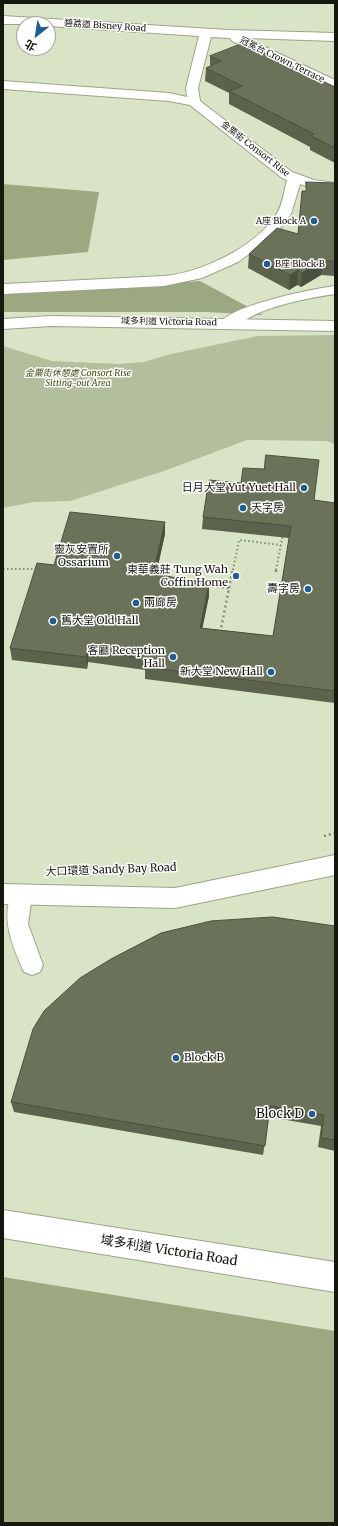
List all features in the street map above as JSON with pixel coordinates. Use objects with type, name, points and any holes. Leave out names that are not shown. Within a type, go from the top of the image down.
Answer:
[{"type":"street","name":"碧荔道 Bisney Road","points":[[3,20],[206,33],[335,37]]},
{"type":"street","points":[[194,102],[192,88],[206,33]]},
{"type":"street","name":"冠冕台 Crown Terrace","points":[[228,34],[335,85]]},
{"type":"street","name":"金粟街 Consort Rise","points":[[3,85],[169,97],[194,102],[280,170],[294,179],[286,209],[273,228],[228,260],[200,274],[164,281],[3,289]]},
{"type":"street","points":[[294,179],[312,184],[335,187]]},
{"type":"street","name":"域多利道 Victoria Road","points":[[3,324],[51,321],[335,326]]},
{"type":"street","points":[[12,895],[175,898],[335,865]]},
{"type":"street","name":"域多利道 Victoria Road","points":[[3,1224],[335,1277]]},
{"type":"lane","points":[[232,323],[246,312],[285,300],[335,290]]},
{"type":"lane","points":[[12,895],[17,924],[32,965]]},
{"type":"path","points":[[276,572],[283,534],[290,535]]},
{"type":"path","points":[[220,638],[239,540],[281,544]]},
{"type":"path","points":[[3,569],[41,569]]},
{"type":"path","points":[[206,586],[229,588]]},
{"type":"path","points":[[320,837],[335,833]]},
{"type":"green space","points":[[3,184],[99,192],[88,252],[3,260]]},
{"type":"green space","points":[[200,281],[263,315],[206,312],[3,312],[3,294]]},
{"type":"green space","name":"金粟街休憩處 Consort Rise Sitting-out Area","points":[[335,335],[335,444],[327,441],[247,440],[164,471],[70,501],[34,502],[3,508],[3,346],[52,361],[118,364],[144,362],[171,354],[258,336]]},
{"type":"green space","points":[[3,1277],[335,1331],[335,1523],[3,1523]]},
{"type":"building","points":[[244,43],[335,87],[335,148],[311,136],[314,134],[229,91],[242,86],[206,68],[221,61],[210,56]]},
{"type":"building","points":[[306,182],[335,183],[335,261],[323,261],[302,273],[298,270],[290,275],[249,254],[277,228],[298,234],[302,191],[306,191]]},
{"type":"building","points":[[266,455],[319,460],[314,500],[335,503],[335,691],[145,667],[147,659],[88,650],[86,657],[10,648],[37,563],[54,565],[70,512],[165,522],[153,574],[209,583],[200,628],[273,636],[291,526],[203,517],[209,480],[241,483],[243,468],[264,469]]},
{"type":"building","name":"Block B","points":[[273,917],[335,926],[335,1140],[321,1138],[324,1115],[270,1106],[265,1146],[11,1102],[33,1029],[44,1011],[80,978],[111,959],[161,933],[211,921]]},
{"type":"place","name":"A座 Block A","points":[[314,221]]},
{"type":"place","name":"B座 Block B","points":[[267,264]]},
{"type":"place","name":"日月大堂 Yut Yuet Hall","points":[[304,488]]},
{"type":"place","name":"天字房","points":[[243,508]]},
{"type":"place","name":"靈灰安置所 Ossarium","points":[[117,556]]},
{"type":"place","name":"東華義莊 Tung Wah Coffin Home","points":[[236,576]]},
{"type":"place","name":"壽字房","points":[[308,589]]},
{"type":"place","name":"兩廊房","points":[[136,603]]},
{"type":"place","name":"舊大堂 Old Hall","points":[[53,621]]},
{"type":"place","name":"客廳 Reception Hall","points":[[173,657]]},
{"type":"place","name":"新大堂 New Hall","points":[[271,672]]},
{"type":"place","name":"Block B","points":[[176,1058]]},
{"type":"place","name":"Block D","points":[[312,1114]]}]
